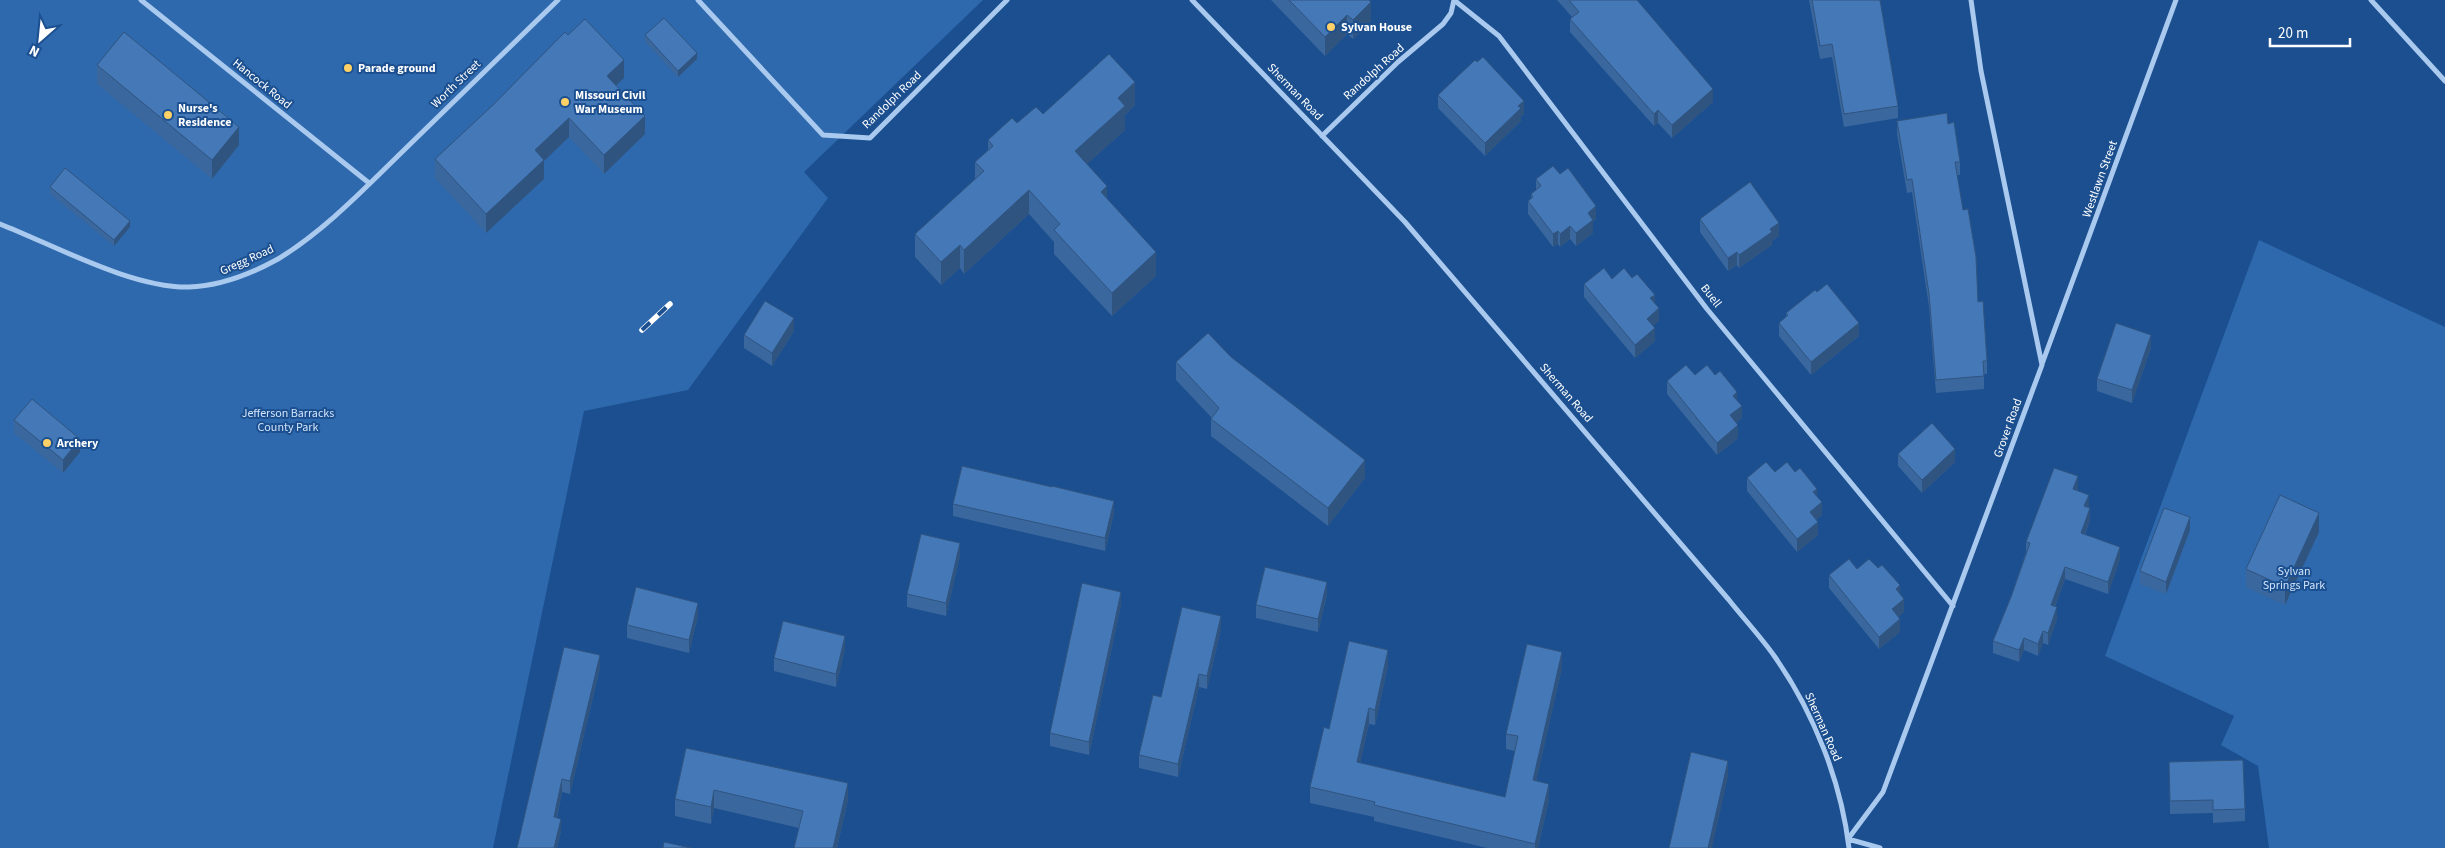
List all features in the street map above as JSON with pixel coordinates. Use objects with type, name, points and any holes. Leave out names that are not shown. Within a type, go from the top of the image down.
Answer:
[{"type":"street","name":"Hancock Road","points":[[141,0],[369,184]]},
{"type":"street","name":"Worth Street","points":[[369,184],[558,0]]},
{"type":"street","name":"Randolph Road","points":[[698,0],[823,135],[870,138],[1007,0]]},
{"type":"street","name":"Sherman Road","points":[[1192,0],[1417,236],[1730,600],[1775,657],[1803,702],[1818,735],[1843,810],[1849,848]]},
{"type":"street","name":"Randolph Road","points":[[1322,136],[1398,62],[1443,24],[1450,13],[1454,0]]},
{"type":"street","name":"Buell","points":[[1454,0],[1499,36],[1707,309],[1953,606]]},
{"type":"street","points":[[1971,0],[1982,71],[2042,364]]},
{"type":"street","name":"Westlawn Street","points":[[2042,364],[2176,0]]},
{"type":"street","points":[[2371,0],[2445,81]]},
{"type":"street","name":"Gregg Road","points":[[0,224],[118,274],[156,284],[188,287],[220,283],[244,275],[278,258],[332,218],[369,184]]},
{"type":"street","name":"Grover Road","points":[[1848,839],[1883,792],[2042,364]]},
{"type":"street","points":[[1848,839],[1880,848]]},
{"type":"green space","name":"Jefferson Barracks County Park","points":[[0,0],[983,0],[804,172],[828,198],[688,390],[584,411],[493,848],[0,848]]},
{"type":"green space","name":"Sylvan Springs Park","points":[[2259,240],[2445,327],[2445,848],[2269,848],[2258,766],[2221,745],[2234,716],[2105,656]]},
{"type":"building","points":[[1289,0],[1369,0],[1371,2],[1353,20],[1347,15],[1325,37]]},
{"type":"building","points":[[1569,0],[1637,0],[1713,89],[1672,125],[1658,110],[1654,114],[1570,19],[1579,12]]},
{"type":"building","points":[[1812,0],[1880,0],[1898,106],[1844,114],[1832,44],[1820,46]]},
{"type":"building","points":[[664,18],[697,53],[678,71],[645,35]]},
{"type":"building","points":[[585,19],[624,60],[607,76],[645,116],[604,155],[569,118],[535,150],[544,160],[486,214],[435,159],[493,105],[565,32],[568,35]]},
{"type":"building","name":"Nurse's Residence","points":[[124,32],[239,127],[212,160],[97,65]]},
{"type":"building","points":[[1109,54],[1135,82],[1118,98],[1125,106],[1075,151],[1107,186],[1101,192],[1156,252],[1112,293],[1054,230],[1060,224],[1029,190],[964,250],[960,245],[941,262],[915,234],[984,171],[975,162],[993,146],[988,140],[1012,118],[1017,123],[1036,107],[1043,114]]},
{"type":"building","points":[[1483,57],[1524,101],[1518,106],[1521,108],[1485,143],[1438,95],[1475,60],[1477,62]]},
{"type":"building","points":[[1947,113],[1948,124],[1954,122],[1960,162],[1955,162],[1963,210],[1968,209],[1976,257],[1978,302],[1983,301],[1987,361],[1983,361],[1984,376],[1936,380],[1929,294],[1912,179],[1907,180],[1897,121]]},
{"type":"building","points":[[1553,166],[1560,174],[1568,168],[1596,206],[1588,213],[1593,220],[1576,233],[1570,226],[1560,234],[1558,231],[1553,234],[1528,201],[1533,197],[1531,194],[1541,186],[1536,179]]},
{"type":"building","points":[[65,168],[130,221],[114,240],[50,187]]},
{"type":"building","points":[[1750,182],[1779,223],[1770,229],[1772,232],[1739,255],[1737,252],[1728,258],[1700,219]]},
{"type":"building","points":[[1604,268],[1612,279],[1624,268],[1632,278],[1637,274],[1655,295],[1650,298],[1659,308],[1647,319],[1655,328],[1635,345],[1584,284]]},
{"type":"building","points":[[1827,284],[1859,323],[1811,362],[1779,323],[1788,315],[1786,313],[1815,290],[1817,292]]},
{"type":"building","points":[[765,301],[794,318],[772,353],[744,335]]},
{"type":"building","points":[[2116,323],[2151,335],[2132,390],[2097,379]]},
{"type":"building","points":[[1208,333],[1231,357],[1365,460],[1328,508],[1211,419],[1219,408],[1176,362]]},
{"type":"building","points":[[1686,365],[1695,375],[1707,365],[1715,375],[1720,371],[1737,392],[1733,396],[1742,406],[1730,415],[1738,425],[1717,443],[1667,381]]},
{"type":"building","points":[[32,399],[80,439],[63,460],[14,420]]},
{"type":"building","points":[[1932,423],[1955,449],[1922,480],[1898,454]]},
{"type":"building","points":[[1766,462],[1775,472],[1787,462],[1795,472],[1800,468],[1817,489],[1813,492],[1822,502],[1810,512],[1818,522],[1797,539],[1747,478]]},
{"type":"building","points":[[962,466],[1114,501],[1105,538],[953,504]]},
{"type":"building","points":[[2054,468],[2078,476],[2073,489],[2089,495],[2084,506],[2090,508],[2081,533],[2120,547],[2108,582],[2065,567],[2051,605],[2057,607],[2048,633],[2043,631],[2038,644],[2024,638],[2019,650],[1993,641],[2011,597],[2030,543],[2026,542]]},
{"type":"building","points":[[2280,495],[2319,513],[2285,587],[2246,569]]},
{"type":"building","points":[[2164,508],[2190,517],[2166,582],[2140,571]]},
{"type":"building","points":[[921,534],[960,543],[946,603],[907,594]]},
{"type":"building","points":[[1849,559],[1857,569],[1869,559],[1878,568],[1882,565],[1900,585],[1896,589],[1904,599],[1892,609],[1900,619],[1879,637],[1829,575]]},
{"type":"building","points":[[1265,567],[1327,582],[1318,619],[1256,605]]},
{"type":"building","points":[[1082,583],[1121,592],[1089,742],[1050,733]]},
{"type":"building","points":[[636,587],[698,603],[689,640],[627,625]]},
{"type":"building","points":[[1182,607],[1221,616],[1207,676],[1199,674],[1178,764],[1139,755],[1153,695],[1161,697]]},
{"type":"building","points":[[783,621],[845,636],[836,674],[774,658]]},
{"type":"building","points":[[1349,641],[1388,650],[1375,710],[1369,708],[1357,762],[1505,797],[1518,736],[1506,734],[1527,644],[1562,652],[1533,780],[1549,784],[1535,844],[1374,805],[1375,802],[1310,787],[1324,727],[1329,729]]},
{"type":"building","points":[[564,647],[600,655],[570,781],[562,779],[554,817],[561,819],[554,848],[517,848]]},
{"type":"building","points":[[686,748],[848,783],[833,848],[794,848],[803,811],[714,790],[711,807],[675,799]]},
{"type":"building","points":[[1691,752],[1728,761],[1708,848],[1669,848]]},
{"type":"building","points":[[2243,760],[2245,809],[2213,810],[2213,800],[2170,801],[2169,762]]},
{"type":"building","points":[[664,842],[691,848],[663,848]]},
{"type":"railway","points":[[642,330],[670,304]]},
{"type":"place","name":"Sylvan House","points":[[1331,27]]},
{"type":"place","name":"Parade ground","points":[[348,68]]},
{"type":"place","name":"Missouri Civil War Museum","points":[[565,102]]},
{"type":"place","name":"Nurse's Residence","points":[[168,115]]},
{"type":"place","name":"Archery","points":[[47,443]]}]
